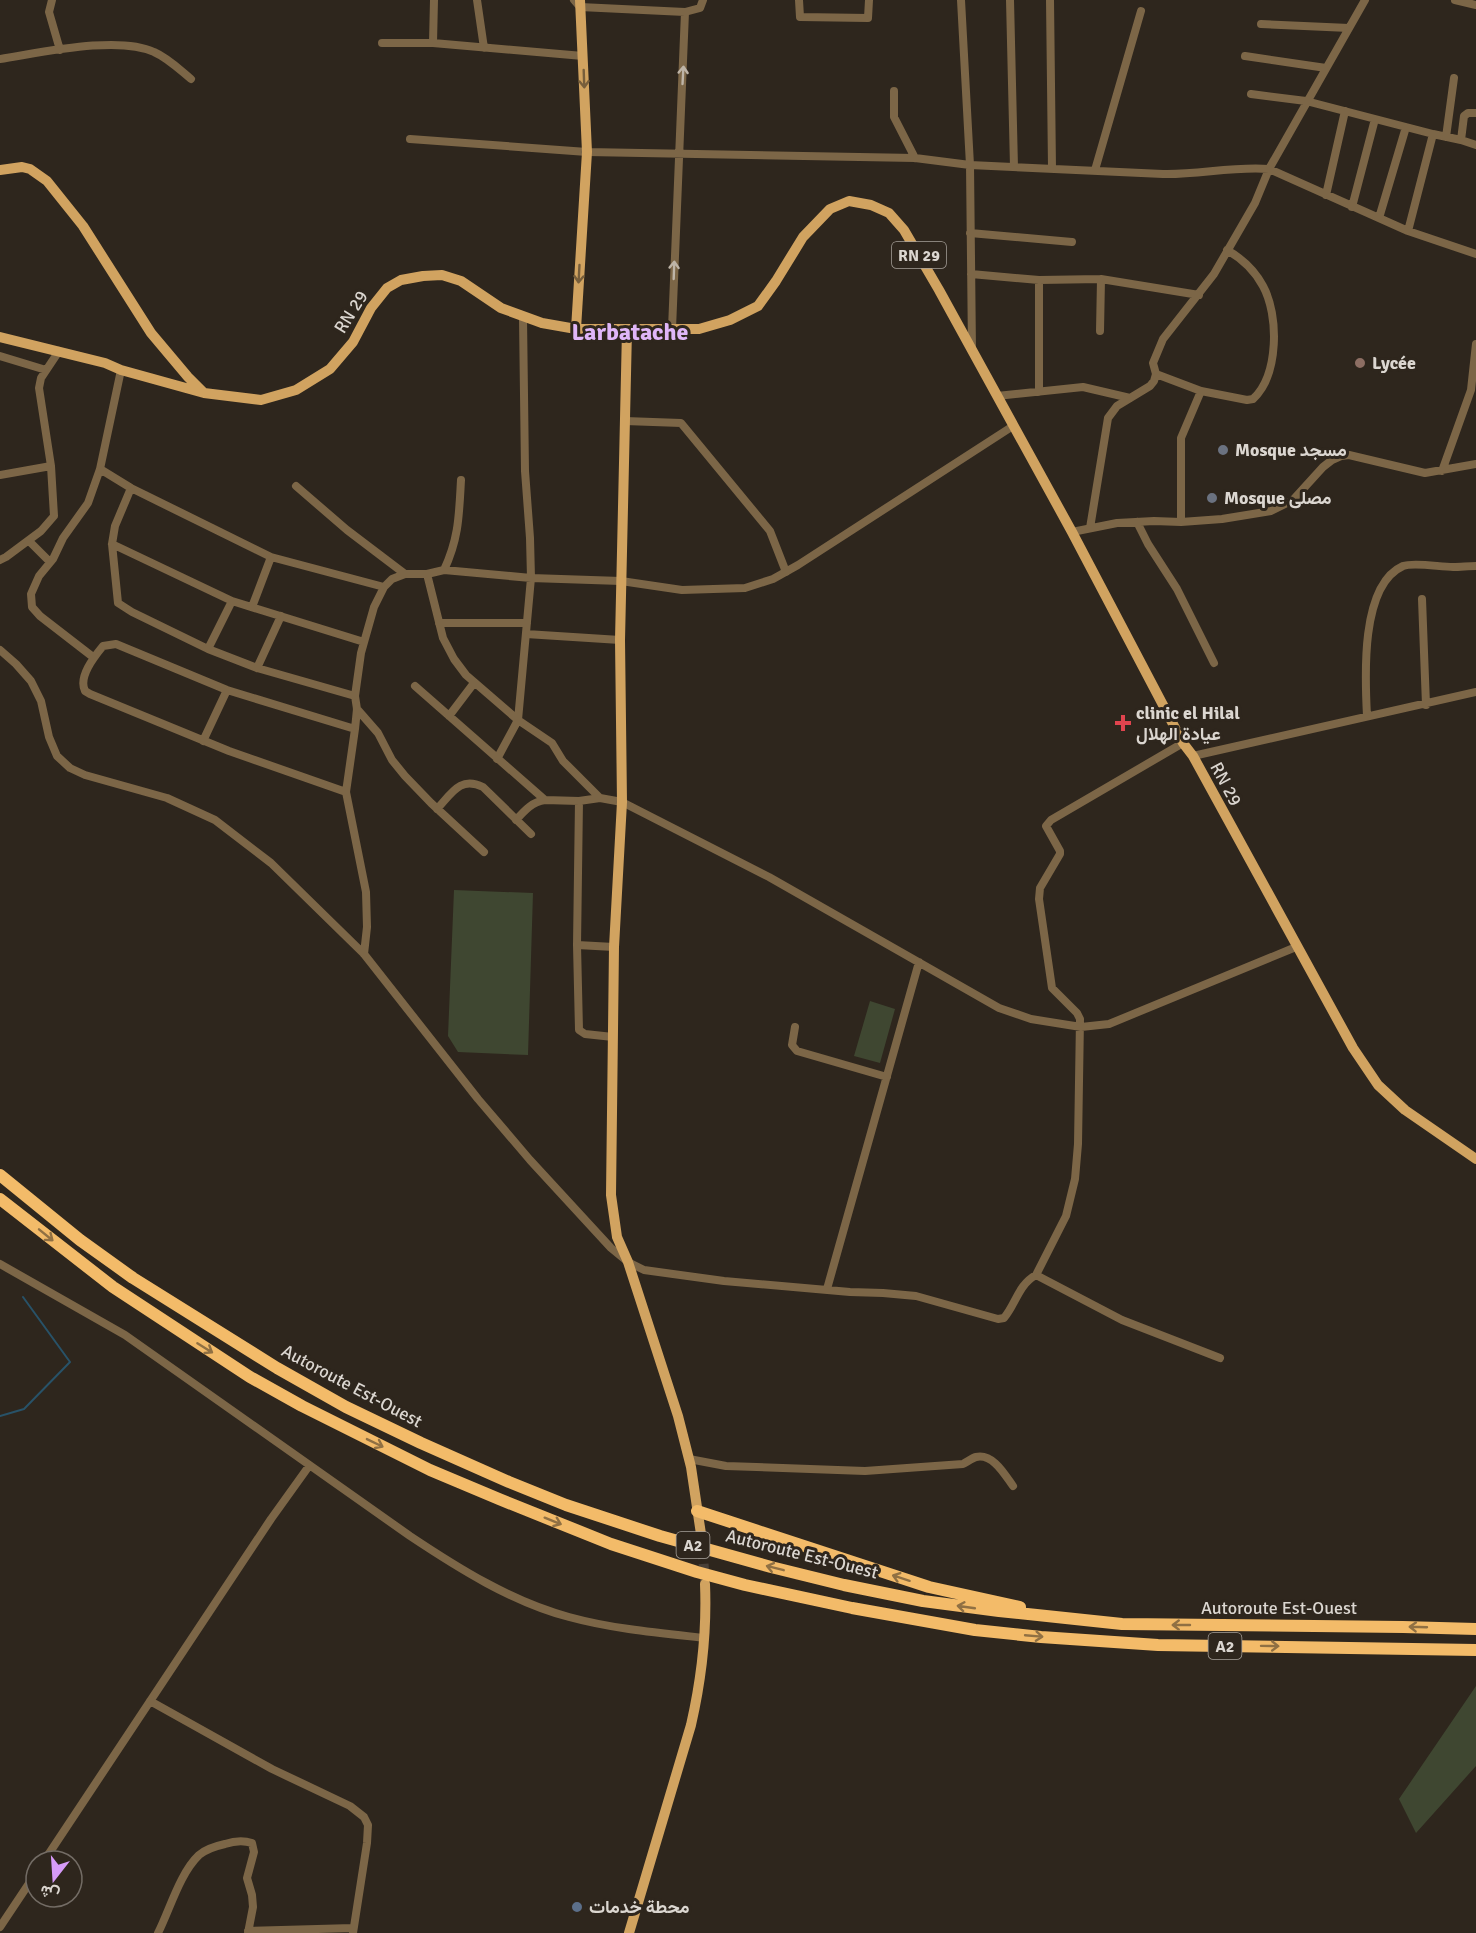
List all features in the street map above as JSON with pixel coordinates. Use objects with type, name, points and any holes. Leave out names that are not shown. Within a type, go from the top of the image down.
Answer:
[{"type":"highway","name":"Autoroute Est-Ouest","points":[[0,1175],[80,1240],[124,1271],[277,1368],[346,1407],[509,1482],[660,1536],[844,1585],[923,1601],[999,1611],[1122,1624],[1476,1629]]},
{"type":"highway","name":"Autoroute Est-Ouest","points":[[0,1199],[113,1287],[221,1358],[302,1406],[430,1470],[562,1525],[652,1558],[796,1597],[975,1630],[1158,1645],[1476,1650]]},
{"type":"highway","points":[[697,1511],[929,1587],[1080,1619]]},
{"type":"main road","points":[[576,328],[587,152],[578,2]]},
{"type":"main road","points":[[0,170],[30,169],[47,181],[62,197],[151,333],[188,378],[204,393]]},
{"type":"main road","name":"RN 29","points":[[0,337],[105,363],[121,370],[204,393],[261,400],[296,390],[330,369],[353,342],[371,308],[387,288],[401,280],[442,275],[461,281],[501,308],[523,318],[576,328],[627,330],[714,326],[758,306],[802,237],[830,209],[849,201],[871,205],[889,213],[904,230],[972,351],[1072,532],[1183,743],[1193,756],[1353,1048],[1378,1085],[1405,1110],[1476,1159]]},
{"type":"main road","points":[[627,330],[620,640],[622,802],[614,947],[611,1195],[617,1238],[628,1262],[678,1416],[689,1459],[701,1534]]},
{"type":"main road","points":[[628,1933],[691,1725],[702,1672],[705,1638],[705,1584]]},
{"type":"street","points":[[52,0],[49,12],[60,50]]},
{"type":"street","points":[[433,43],[434,0]]},
{"type":"street","points":[[477,0],[484,48]]},
{"type":"street","points":[[578,2],[686,12],[700,8],[703,0]]},
{"type":"street","points":[[799,0],[800,17],[868,18],[869,0]]},
{"type":"street","points":[[961,0],[970,165],[972,351]]},
{"type":"street","points":[[1010,0],[1014,167]]},
{"type":"street","points":[[1050,0],[1052,168]]},
{"type":"street","points":[[1090,528],[1108,418],[1117,406],[1150,386],[1154,381],[1156,374],[1154,363],[1163,339],[1199,295],[1227,250],[1255,203],[1269,169],[1306,101],[1365,0]]},
{"type":"street","points":[[1455,0],[1476,5]]},
{"type":"street","points":[[1095,170],[1141,11]]},
{"type":"street","points":[[672,329],[686,12]]},
{"type":"street","points":[[1261,24],[1349,28]]},
{"type":"street","points":[[382,43],[433,43],[583,56]]},
{"type":"street","points":[[0,59],[103,45],[131,44],[154,51],[191,79]]},
{"type":"street","points":[[1245,56],[1326,68]]},
{"type":"street","points":[[1446,137],[1454,78]]},
{"type":"street","points":[[894,91],[894,117],[915,158]]},
{"type":"street","points":[[1251,94],[1306,101],[1476,145]]},
{"type":"street","points":[[1326,195],[1345,111]]},
{"type":"street","points":[[1461,140],[1464,116],[1468,113],[1476,113]]},
{"type":"street","points":[[1352,207],[1375,119]]},
{"type":"street","points":[[1379,218],[1406,127]]},
{"type":"street","points":[[1408,231],[1433,134]]},
{"type":"street","points":[[410,139],[587,152],[915,158],[970,165],[1189,174],[1249,167],[1269,169],[1408,231],[1476,254]]},
{"type":"street","points":[[970,233],[1072,242]]},
{"type":"street","points":[[1156,374],[1201,392],[1253,399],[1262,389],[1273,356],[1273,319],[1263,285],[1240,258],[1227,250]]},
{"type":"street","points":[[971,274],[1040,280],[1101,279],[1199,295]]},
{"type":"street","points":[[1100,332],[1101,279]]},
{"type":"street","points":[[1039,392],[1040,280]]},
{"type":"street","points":[[497,759],[518,720],[531,578],[525,471],[523,318]]},
{"type":"street","points":[[1442,471],[1471,390],[1476,344]]},
{"type":"street","points":[[0,560],[29,541],[54,516],[51,466],[39,388],[41,378],[59,351]]},
{"type":"street","points":[[0,356],[46,370]]},
{"type":"street","points":[[93,657],[40,616],[32,607],[31,594],[39,576],[51,562],[63,538],[88,503],[100,469],[121,370]]},
{"type":"street","points":[[997,396],[1083,387],[1130,398]]},
{"type":"street","points":[[1181,522],[1181,438],[1201,392]]},
{"type":"street","points":[[625,421],[681,423],[770,531],[786,572]]},
{"type":"street","points":[[364,954],[367,927],[366,891],[346,792],[357,709],[355,696],[364,642],[374,607],[384,587],[392,579],[405,574],[427,574],[444,570],[531,578],[621,581],[682,590],[745,588],[786,572],[1013,426]]},
{"type":"street","points":[[1072,532],[1137,522],[1222,519],[1271,511],[1293,500],[1323,467],[1341,456],[1349,455],[1425,473],[1476,465]]},
{"type":"street","points":[[0,475],[51,466]]},
{"type":"street","points":[[100,469],[131,488],[271,556],[384,587]]},
{"type":"street","points":[[444,570],[453,550],[459,522],[461,480]]},
{"type":"street","points":[[296,486],[347,530],[405,574]]},
{"type":"street","points":[[131,488],[116,526],[112,544],[118,603],[208,649],[257,668],[355,696]]},
{"type":"street","points":[[1137,522],[1148,544],[1177,589],[1214,663]]},
{"type":"street","points":[[29,541],[51,562]]},
{"type":"street","points":[[112,544],[232,601],[364,642]]},
{"type":"street","points":[[252,607],[271,556]]},
{"type":"street","points":[[1367,716],[1365,665],[1367,635],[1374,604],[1385,582],[1393,572],[1405,565],[1476,566]]},
{"type":"street","points":[[427,574],[443,638],[454,659],[474,683],[518,720],[552,743],[563,761],[600,798]]},
{"type":"street","points":[[1422,599],[1426,705]]},
{"type":"street","points":[[208,649],[232,601]]},
{"type":"street","points":[[257,668],[281,616]]},
{"type":"street","points":[[439,623],[527,623]]},
{"type":"street","points":[[526,634],[620,640]]},
{"type":"street","points":[[346,792],[203,741],[84,691],[82,684],[93,657],[103,646],[116,644],[226,690],[355,729]]},
{"type":"street","points":[[0,650],[31,681],[41,701],[49,737],[57,756],[70,768],[85,775],[167,798],[215,820],[271,863],[364,954],[471,1090],[530,1160],[610,1248],[628,1262],[644,1270],[724,1281],[916,1296],[998,1319],[1004,1318],[1022,1287],[1036,1275],[1066,1216],[1075,1179],[1081,1027],[1077,1013],[1056,994],[1050,980],[1039,894],[1060,850],[1046,826],[1051,820],[1183,743]]},
{"type":"street","points":[[449,716],[474,683]]},
{"type":"street","points":[[415,686],[545,800]]},
{"type":"street","points":[[203,741],[226,690]]},
{"type":"street","points":[[1193,756],[1476,692]]},
{"type":"street","points":[[357,709],[378,733],[392,760],[437,809],[483,852]]},
{"type":"street","points":[[437,809],[456,789],[466,783],[473,783],[483,788],[531,834]]},
{"type":"street","points":[[516,820],[536,801],[579,801],[600,798],[622,802],[769,877],[999,1008],[1031,1019],[1081,1027],[1109,1024],[1296,947]]},
{"type":"street","points":[[579,801],[577,945],[579,1030],[585,1034],[614,1037]]},
{"type":"street","points":[[577,945],[614,947]]},
{"type":"street","points":[[827,1289],[919,962]]},
{"type":"street","points":[[795,1027],[792,1046],[797,1051],[886,1077]]},
{"type":"street","points":[[0,1264],[125,1335],[434,1552],[506,1592],[567,1617],[606,1626],[705,1638]]},
{"type":"street","points":[[1036,1275],[1122,1320],[1220,1358]]},
{"type":"street","points":[[689,1459],[726,1466],[866,1471],[963,1464],[977,1457],[986,1458],[999,1466],[1013,1486]]},
{"type":"street","points":[[52,1849],[271,1519],[309,1466]]},
{"type":"street","points":[[150,1701],[263,1764],[350,1806],[364,1817],[368,1825],[353,1931],[248,1932],[253,1899],[248,1873],[254,1847],[247,1841],[213,1847],[201,1854],[190,1866],[158,1933]]},
{"type":"street","points":[[0,1927],[24,1891]]},
{"type":"green space","points":[[454,890],[533,893],[528,1055],[458,1052],[448,1036]]},
{"type":"green space","points":[[870,1001],[895,1009],[880,1063],[854,1056]]},
{"type":"green space","points":[[1476,1686],[1476,1766],[1416,1833],[1399,1799]]},
{"type":"waterway","points":[[0,1416],[24,1409],[70,1362],[23,1297]]},
{"type":"tunnel","points":[[701,1534],[705,1581]]},
{"type":"place","name":"Lycée","points":[[1360,363]]},
{"type":"place","name":"Mosque مسجد","points":[[1223,450]]},
{"type":"place","name":"Mosque مصلى","points":[[1212,498]]},
{"type":"place","name":"clinic el Hilal عيادة الهلال","points":[[1123,723]]},
{"type":"place","name":"محطة خدمات","points":[[577,1907]]},
{"type":"district","name":"Larbatache","points":[[630,332]]}]
